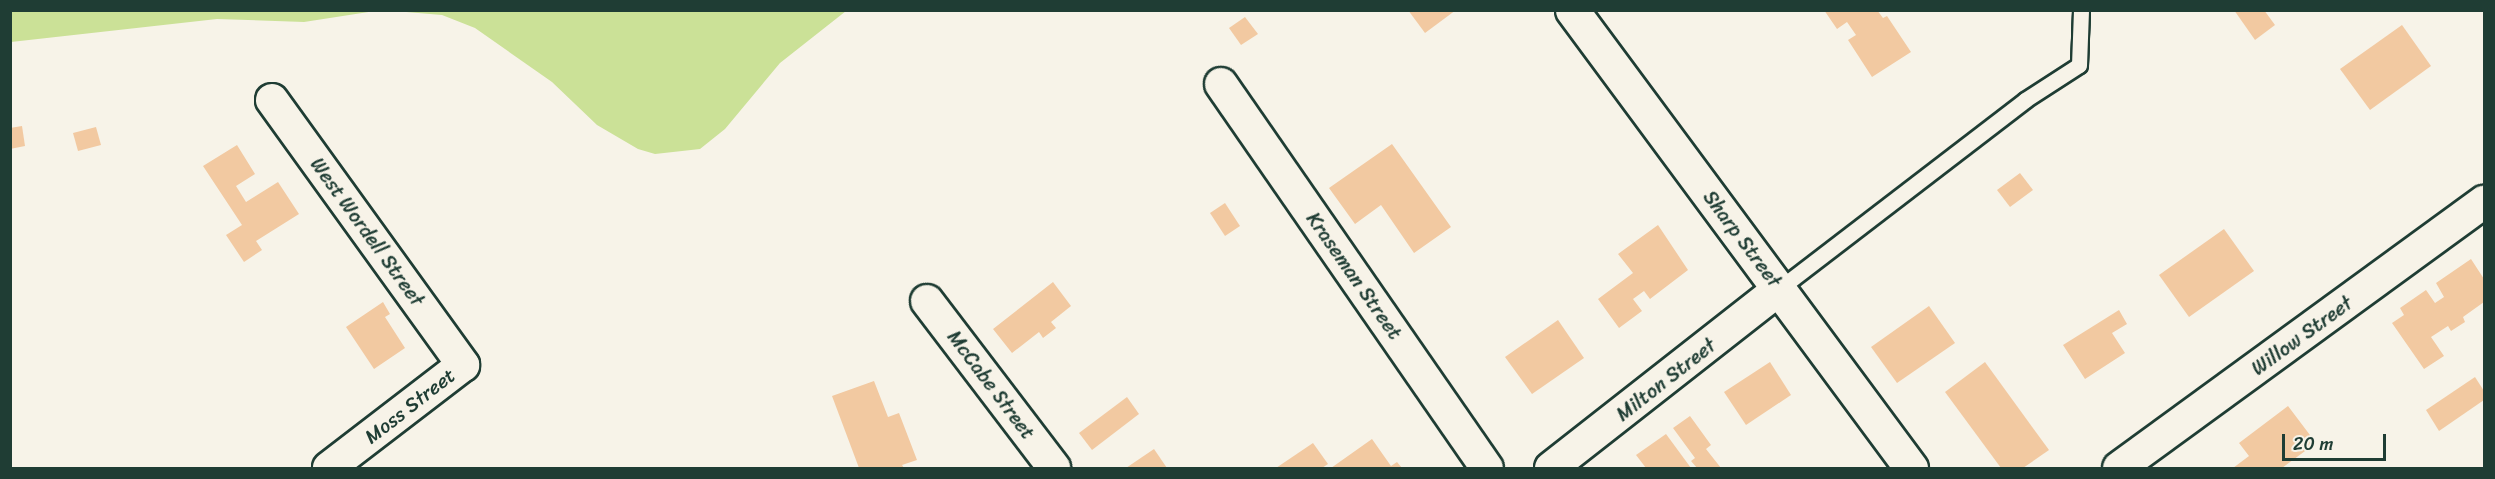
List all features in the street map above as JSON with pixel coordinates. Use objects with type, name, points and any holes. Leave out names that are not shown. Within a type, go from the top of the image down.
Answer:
[{"type":"street","name":"Sharp Street","points":[[1572,10],[1911,468]]},
{"type":"street","name":"Kraseman Street","points":[[1221,84],[1487,468]]},
{"type":"street","name":"West Wordell Street","points":[[272,100],[462,365]]},
{"type":"street","name":"Willow Street","points":[[2119,468],[2484,202]]},
{"type":"street","name":"Milton Street","points":[[1551,468],[1779,289]]},
{"type":"street","name":"McCabe Street","points":[[927,301],[1054,468]]},
{"type":"street","name":"Moss Street","points":[[329,468],[462,365]]},
{"type":"lane","points":[[1779,289],[2025,100],[2079,65],[2081,10]]},
{"type":"green space","points":[[11,10],[375,11],[304,22],[217,19],[11,42]]},
{"type":"green space","points":[[394,11],[846,11],[780,63],[725,129],[700,149],[655,154],[638,149],[597,125],[552,82],[475,28],[442,15]]},
{"type":"building","points":[[1408,10],[1456,10],[1425,33]]},
{"type":"building","points":[[1824,10],[1877,10],[1883,18],[1887,16],[1911,52],[1872,77],[1848,40],[1856,35],[1847,22],[1837,29]]},
{"type":"building","points":[[2234,10],[2264,10],[2275,25],[2255,40]]},
{"type":"building","points":[[1245,17],[1258,34],[1241,45],[1229,28]]},
{"type":"building","points":[[2402,25],[2431,66],[2370,110],[2340,69]]},
{"type":"building","points":[[22,126],[25,146],[10,149],[10,128]]},
{"type":"building","points":[[96,127],[101,145],[78,151],[73,133]]},
{"type":"building","points":[[1392,144],[1451,227],[1414,253],[1381,205],[1355,224],[1329,188]]},
{"type":"building","points":[[237,145],[255,174],[236,186],[246,202],[278,182],[299,214],[256,241],[262,250],[244,262],[226,235],[242,225],[203,166]]},
{"type":"building","points":[[2020,173],[2033,190],[2010,207],[1997,190]]},
{"type":"building","points":[[1225,203],[1240,226],[1225,236],[1210,213]]},
{"type":"building","points":[[1658,225],[1688,270],[1650,299],[1644,291],[1633,299],[1642,311],[1619,328],[1598,299],[1633,273],[1618,254]]},
{"type":"building","points":[[2224,229],[2254,271],[2189,317],[2159,275]]},
{"type":"building","points":[[2471,259],[2484,279],[2484,302],[2463,317],[2465,322],[2451,331],[2448,326],[2431,337],[2444,356],[2424,369],[2392,323],[2404,315],[2400,308],[2426,290],[2435,303],[2444,297],[2436,283]]},
{"type":"building","points":[[1053,282],[1071,306],[1051,322],[1056,328],[1043,338],[1039,332],[1012,353],[993,329]]},
{"type":"building","points":[[383,302],[390,314],[385,317],[405,348],[374,369],[346,327]]},
{"type":"building","points":[[1929,306],[1955,343],[1897,383],[1871,347]]},
{"type":"building","points":[[2119,310],[2127,324],[2112,333],[2125,353],[2085,379],[2063,345]]},
{"type":"building","points":[[1558,320],[1584,358],[1532,394],[1505,357]]},
{"type":"building","points":[[1770,362],[1791,395],[1746,425],[1724,392]]},
{"type":"building","points":[[1985,362],[2049,450],[2023,468],[2001,468],[1945,392]]},
{"type":"building","points":[[2475,377],[2484,391],[2484,400],[2439,431],[2426,410]]},
{"type":"building","points":[[874,381],[888,417],[899,413],[917,460],[902,465],[904,468],[859,468],[832,396]]},
{"type":"building","points":[[1127,397],[1139,414],[1092,450],[1079,433]]},
{"type":"building","points":[[2288,406],[2316,443],[2282,468],[2233,468],[2249,456],[2239,443]]},
{"type":"building","points":[[1690,416],[1711,445],[1706,449],[1721,468],[1697,468],[1691,461],[1695,458],[1673,428]]},
{"type":"building","points":[[1666,434],[1691,468],[1646,468],[1636,455]]},
{"type":"building","points":[[1372,439],[1391,466],[1397,462],[1402,468],[1331,468]]},
{"type":"building","points":[[1313,443],[1328,464],[1322,468],[1276,468]]},
{"type":"building","points":[[1154,449],[1167,468],[1126,468]]}]
